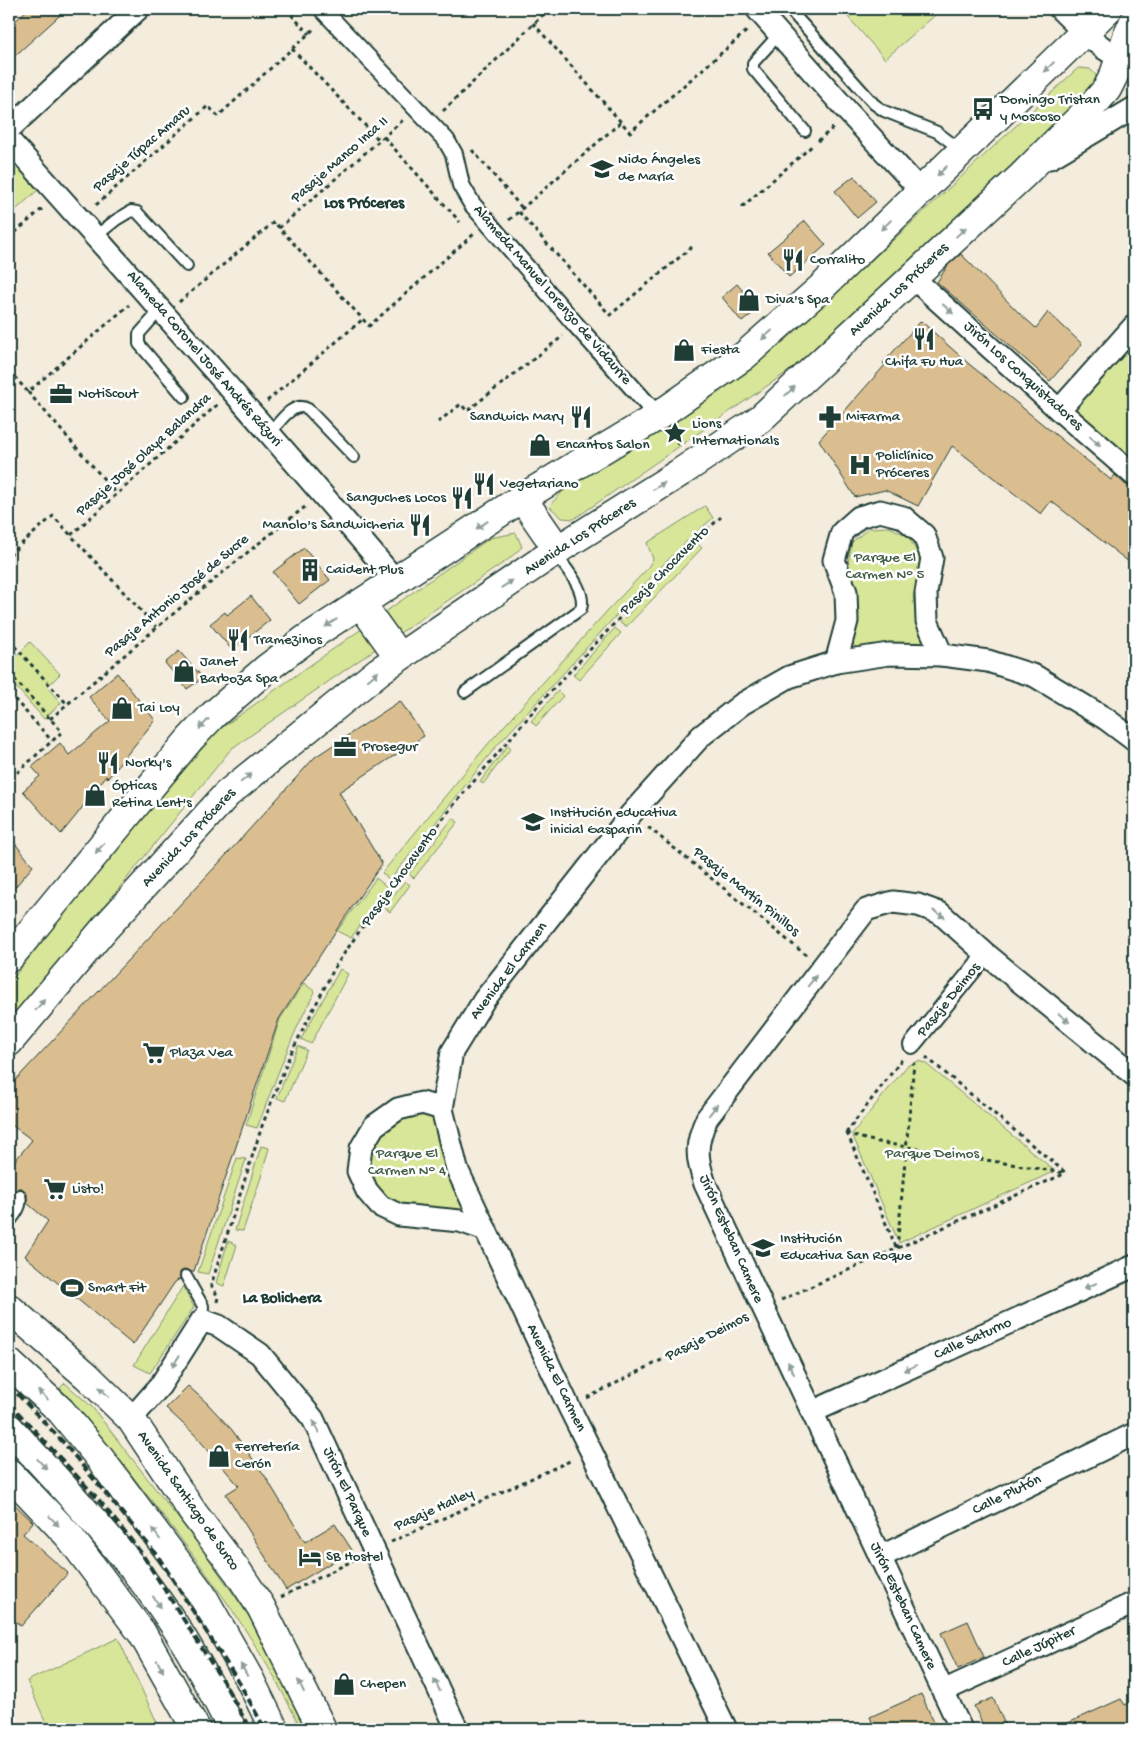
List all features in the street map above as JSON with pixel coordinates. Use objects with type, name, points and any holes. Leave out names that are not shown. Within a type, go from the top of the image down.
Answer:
[{"type":"main road","points":[[9,958],[184,746],[213,715],[266,669],[306,639],[522,498],[658,416],[744,356],[822,287],[1108,9]]},
{"type":"main road","name":"Avenida Los Próceres","points":[[9,1042],[105,928],[227,794],[379,671],[556,551],[760,419],[1022,176],[1093,105],[1127,62],[1127,37],[1134,21]]},
{"type":"main road","points":[[522,498],[556,551]]},
{"type":"main road","points":[[360,604],[399,658]]},
{"type":"main road","name":"Avenida Santiago de Surco","points":[[9,1308],[87,1376],[132,1419],[194,1514],[238,1572],[261,1607],[322,1729]]},
{"type":"main road","points":[[9,1362],[60,1411],[98,1456],[202,1595],[250,1680],[274,1729]]},
{"type":"main road","points":[[9,1428],[130,1564],[172,1622],[203,1672],[232,1729]]},
{"type":"main road","points":[[9,1473],[70,1536],[142,1633],[196,1729]]},
{"type":"street","points":[[9,129],[138,9]]},
{"type":"street","points":[[1060,9],[1083,33],[1127,62]]},
{"type":"street","name":"Alameda Manuel Lorenzo de Vidaurre","points":[[326,12],[446,140],[454,154],[461,185],[472,204],[576,326],[658,416]]},
{"type":"street","points":[[760,13],[921,191]]},
{"type":"street","points":[[1022,176],[1101,126],[1134,108]]},
{"type":"street","name":"Alameda Coronel José Andrés Rázuri","points":[[9,140],[233,391],[396,581]]},
{"type":"street","name":"Jirón Los Conquistadores","points":[[912,277],[1134,475]]},
{"type":"street","points":[[1059,410],[1134,326]]},
{"type":"street","points":[[836,662],[848,621],[846,592],[834,560],[842,532],[859,517],[880,511],[903,517],[924,535],[932,558],[926,593],[927,621],[942,655]]},
{"type":"street","name":"Avenida El Carmen","points":[[726,1729],[569,1407],[457,1169],[442,1109],[452,1052],[484,1000],[631,814],[701,736],[742,704],[789,677],[836,662],[889,654],[942,655],[988,661],[1035,676],[1106,719],[1134,740]]},
{"type":"street","name":"Jirón Esteban Camere","points":[[961,1729],[705,1184],[698,1155],[699,1135],[707,1118],[866,910],[893,902],[918,905],[940,913],[986,954],[1134,1075]]},
{"type":"street","name":"Pasaje Deimos","points":[[914,1047],[986,954]]},
{"type":"street","points":[[442,1109],[422,1103],[398,1109],[374,1126],[361,1148],[358,1171],[367,1191],[380,1206],[399,1215],[460,1221],[486,1230]]},
{"type":"street","name":"Calle Saturno","points":[[812,1412],[1134,1266]]},
{"type":"street","points":[[132,1419],[160,1386],[202,1320]]},
{"type":"street","name":"Jirón El Parque","points":[[202,1320],[219,1326],[260,1354],[313,1419],[457,1729]]},
{"type":"street","name":"Calle Plutón","points":[[880,1557],[1134,1434]]},
{"type":"street","name":"Calle Júpiter","points":[[943,1691],[1134,1603]]},
{"type":"lane","points":[[789,9],[874,104],[884,111],[937,132],[962,151]]},
{"type":"lane","points":[[779,34],[753,63],[753,69],[805,131]]},
{"type":"lane","points":[[96,236],[131,211],[137,212],[186,266]]},
{"type":"lane","points":[[163,312],[139,334],[139,344],[184,397]]},
{"type":"lane","points":[[270,434],[297,406],[303,406],[354,457]]},
{"type":"lane","points":[[465,692],[581,609],[582,598],[580,590],[556,551]]},
{"type":"lane","points":[[9,1223],[18,1211],[22,1199],[20,1195]]},
{"type":"lane","points":[[186,1276],[203,1306],[202,1320]]},
{"type":"path","points":[[286,9],[309,34]]},
{"type":"path","points":[[430,123],[549,9]]},
{"type":"path","name":"Pasaje Túpac Amaru","points":[[80,219],[208,106],[218,116],[309,34],[326,12]]},
{"type":"path","points":[[533,23],[630,132],[760,13]]},
{"type":"path","points":[[292,50],[380,140]]},
{"type":"path","name":"Pasaje Manco Inca II","points":[[279,228],[416,109]]},
{"type":"path","points":[[742,207],[849,113]]},
{"type":"path","points":[[163,312],[274,222],[369,326],[472,235],[491,227],[521,210],[621,122]]},
{"type":"path","points":[[384,137],[472,235]]},
{"type":"path","points":[[472,150],[610,315],[692,247]]},
{"type":"path","points":[[9,238],[59,195]]},
{"type":"path","points":[[28,392],[145,292]]},
{"type":"path","points":[[252,414],[363,319]]},
{"type":"path","points":[[438,422],[461,404],[467,412],[576,326]]},
{"type":"path","points":[[9,373],[28,392],[117,494]]},
{"type":"path","name":"Pasaje José Olaya Balandra","points":[[9,555],[53,516],[71,535],[233,391]]},
{"type":"path","points":[[658,416],[693,464]]},
{"type":"path","name":"Pasaje Antonio José de Sucre","points":[[50,719],[234,562],[322,494]]},
{"type":"path","name":"Pasaje Chocavento","points":[[217,1304],[218,1297],[211,1285],[262,1126],[290,1055],[336,967],[380,901],[452,807],[536,708],[668,566],[721,517]]},
{"type":"path","points":[[71,535],[156,627]]},
{"type":"path","points":[[9,640],[67,704]]},
{"type":"path","points":[[9,673],[62,732],[9,780]]},
{"type":"path","points":[[9,693],[52,741]]},
{"type":"path","name":"Pasaje Martín Pinillos","points":[[631,814],[822,968]]},
{"type":"path","points":[[846,1133],[914,1047]]},
{"type":"path","points":[[897,1249],[914,1047]]},
{"type":"path","points":[[914,1047],[1066,1173]]},
{"type":"path","points":[[846,1133],[865,1139],[906,1147],[1066,1173]]},
{"type":"path","points":[[846,1133],[897,1249]]},
{"type":"path","name":"Pasaje Deimos","points":[[569,1407],[762,1308],[1066,1173]]},
{"type":"path","name":"Pasaje Halley","points":[[261,1607],[374,1550],[592,1451]]},
{"type":"green space","points":[[841,9],[942,9],[885,59]]},
{"type":"green space","points":[[1078,68],[1090,69],[1096,75],[1093,89],[793,368],[574,519],[562,518],[549,506],[564,490],[788,338]]},
{"type":"green space","points":[[9,156],[39,189],[9,216]]},
{"type":"green space","points":[[1134,326],[1134,454],[1124,465],[1059,410]]},
{"type":"green space","points":[[705,506],[713,518],[654,574],[495,748],[390,880],[382,873],[488,744],[647,569],[653,559],[647,543]]},
{"type":"green space","name":"Parque El Carmen N° 5","points":[[889,527],[908,536],[918,554],[922,571],[913,596],[917,620],[926,640],[921,645],[857,648],[851,642],[859,613],[848,563],[852,542],[869,528]]},
{"type":"green space","points":[[516,533],[522,547],[509,559],[400,633],[385,612],[490,538]]},
{"type":"green space","points":[[697,543],[702,548],[626,627],[620,623]]},
{"type":"green space","points":[[363,628],[377,648],[231,749],[9,1025],[9,983],[102,867],[217,731]]},
{"type":"green space","points":[[615,628],[621,633],[579,680],[573,675]]},
{"type":"green space","points":[[30,642],[60,674],[47,687],[61,703],[44,719],[9,679],[9,645],[18,655]]},
{"type":"green space","points":[[558,691],[563,696],[536,726],[531,721]]},
{"type":"green space","points":[[508,745],[511,748],[483,784],[480,782]]},
{"type":"green space","points":[[453,818],[458,822],[414,878],[409,874]]},
{"type":"green space","points":[[376,878],[387,887],[351,938],[337,931]]},
{"type":"green space","points":[[405,881],[410,885],[390,912],[384,907]]},
{"type":"green space","points":[[340,969],[348,974],[311,1044],[301,1039]]},
{"type":"green space","points":[[304,983],[315,992],[291,1042],[257,1128],[246,1125],[280,1019]]},
{"type":"green space","points":[[298,1046],[307,1050],[285,1101],[277,1098]]},
{"type":"green space","name":"Parque Deimos","points":[[918,1061],[925,1063],[1055,1171],[899,1243],[852,1134],[907,1066]]},
{"type":"green space","name":"Parque El Carmen N° 4","points":[[420,1111],[437,1113],[448,1166],[466,1215],[425,1211],[390,1200],[369,1182],[365,1161],[374,1135],[391,1120]]},
{"type":"green space","points":[[261,1146],[269,1148],[261,1177],[243,1231],[235,1230]]},
{"type":"green space","points":[[237,1158],[246,1159],[208,1274],[198,1272]]},
{"type":"green space","points":[[228,1241],[237,1245],[224,1286],[216,1283]]},
{"type":"green space","points":[[183,1286],[194,1307],[150,1373],[134,1365]]},
{"type":"green space","points":[[65,1383],[92,1407],[205,1553],[269,1645],[308,1729],[301,1729],[269,1668],[213,1582],[107,1443],[60,1388]]},
{"type":"green space","points":[[118,1638],[160,1729],[49,1729],[27,1681]]},
{"type":"building","points":[[28,9],[67,9],[9,61],[9,27]]},
{"type":"building","points":[[854,176],[876,202],[857,218],[835,191]]},
{"type":"building","points":[[805,221],[826,245],[789,277],[768,252]]},
{"type":"building","points":[[961,254],[1036,328],[1048,312],[1082,344],[1050,381],[937,282],[948,265]]},
{"type":"building","points":[[737,284],[758,309],[742,322],[722,297]]},
{"type":"building","points":[[921,321],[969,364],[1111,480],[1115,475],[1126,485],[1134,487],[1134,566],[1051,501],[1041,514],[952,446],[918,506],[885,490],[855,497],[819,440],[885,365],[883,363]]},
{"type":"building","points":[[304,548],[330,580],[299,604],[273,572]]},
{"type":"building","points":[[251,596],[270,620],[232,650],[210,624],[225,612],[227,615]]},
{"type":"building","name":"Janet Barboza Spa","points":[[179,651],[203,678],[187,689],[165,663]]},
{"type":"building","points":[[117,673],[155,720],[108,778],[106,776],[61,834],[23,791],[40,776],[32,767],[60,743],[69,755],[110,721],[89,697]]},
{"type":"building","name":"Plaza Vea","points":[[400,701],[424,736],[339,792],[382,864],[279,1019],[194,1271],[186,1269],[180,1272],[180,1279],[175,1282],[133,1345],[25,1256],[48,1221],[27,1203],[27,1193],[22,1188],[18,1188],[14,1192],[13,1203],[9,1208],[9,1168],[32,1140],[9,1123],[9,1087],[218,864],[315,757]]},
{"type":"building","points":[[9,836],[33,866],[9,894]]},
{"type":"building","points":[[188,1386],[232,1430],[265,1476],[305,1542],[335,1524],[352,1550],[286,1590],[226,1494],[239,1486],[194,1434],[166,1408]]},
{"type":"building","points":[[9,1499],[33,1522],[23,1534],[68,1573],[21,1626],[9,1616]]},
{"type":"building","points":[[968,1621],[984,1657],[958,1669],[941,1633]]},
{"type":"building","points":[[921,1694],[937,1729],[875,1729],[870,1717]]},
{"type":"building","points":[[993,1698],[1007,1729],[985,1729],[974,1706]]},
{"type":"building","points":[[1121,1699],[1125,1705],[1134,1701],[1134,1729],[1055,1729]]},
{"type":"railway","points":[[9,1385],[63,1442],[157,1555],[240,1684],[265,1729]]},
{"type":"railway","points":[[9,1403],[98,1499],[142,1554],[224,1683],[250,1729]]},
{"type":"place","name":"Domingo Tristan y Moscoso","points":[[983,109]]},
{"type":"place","name":"Nido Ángeles de María","points":[[602,169]]},
{"type":"place","name":"Corralito","points":[[793,260]]},
{"type":"place","name":"Diva's Spa","points":[[749,300]]},
{"type":"place","name":"Chifa Fu Hua","points":[[924,339]]},
{"type":"place","name":"Fiesta","points":[[684,350]]},
{"type":"place","name":"NotiScout","points":[[61,394]]},
{"type":"place","name":"Sandwich Mary","points":[[581,417]]},
{"type":"place","name":"MiFarma","points":[[830,417]]},
{"type":"place","name":"Lions Internationals","points":[[675,433]]},
{"type":"place","name":"Encantos Salon","points":[[540,445]]},
{"type":"place","name":"Policlínico Próceres","points":[[860,465]]},
{"type":"place","name":"Vegetariano","points":[[484,484]]},
{"type":"place","name":"Sanguches Locos","points":[[462,498]]},
{"type":"place","name":"Manolo's Sandwicheria","points":[[420,525]]},
{"type":"place","name":"Caident Plus","points":[[310,570]]},
{"type":"place","name":"Tramezinos","points":[[238,640]]},
{"type":"place","name":"Janet Barboza Spa","points":[[184,671]]},
{"type":"place","name":"Tai Loy","points":[[122,708]]},
{"type":"place","name":"Prosegur","points":[[345,747]]},
{"type":"place","name":"Norky's","points":[[108,763]]},
{"type":"place","name":"Ópticas Retina Lent's","points":[[95,795]]},
{"type":"place","name":"Institución educativa inicial Gasparin","points":[[533,822]]},
{"type":"place","name":"Plaza Vea","points":[[154,1053]]},
{"type":"place","name":"Listo!","points":[[55,1189]]},
{"type":"place","name":"Institución Educativa San Roque","points":[[763,1248]]},
{"type":"place","name":"Smart Fit","points":[[72,1288]]},
{"type":"place","name":"Ferretería Cerón","points":[[219,1456]]},
{"type":"place","name":"SB Hostel","points":[[310,1557]]},
{"type":"place","name":"Chepen","points":[[344,1684]]},
{"type":"district","name":"Los Próceres","points":[[364,204]]},
{"type":"district","name":"La Bolichera","points":[[282,1299]]}]
